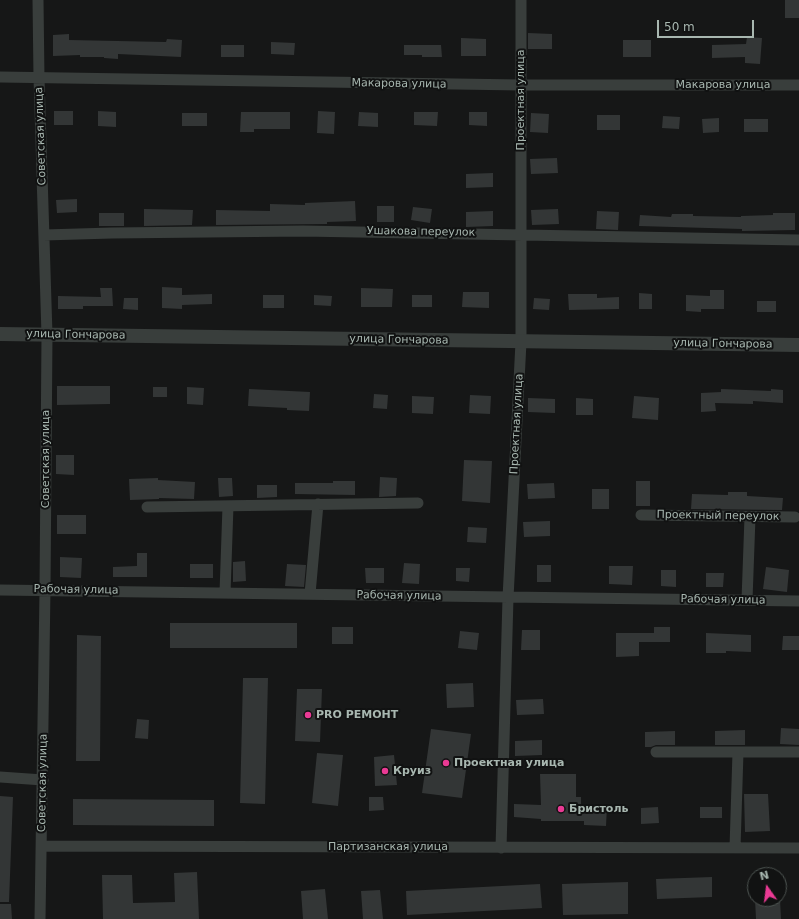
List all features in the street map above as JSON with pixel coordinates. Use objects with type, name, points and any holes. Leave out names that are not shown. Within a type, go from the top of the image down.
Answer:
[{"type":"street","name":"Советская улица","points":[[38,0],[47,335],[43,780],[40,919]]},
{"type":"street","name":"Проектная улица","points":[[501,848],[508,598],[521,342],[521,0]]},
{"type":"street","name":"Макарова улица","points":[[0,77],[521,85],[799,85]]},
{"type":"street","name":"Ушакова переулок","points":[[44,236],[112,233],[303,230],[799,240]]},
{"type":"street","name":"улица Гончарова","points":[[0,334],[799,345]]},
{"type":"street","points":[[147,507],[418,503]]},
{"type":"street","points":[[310,594],[318,504]]},
{"type":"street","points":[[226,593],[228,506]]},
{"type":"street","name":"Проектный переулок","points":[[641,515],[795,517]]},
{"type":"street","points":[[747,600],[750,517]]},
{"type":"street","name":"Рабочая улица","points":[[0,590],[799,601]]},
{"type":"street","points":[[656,752],[799,752]]},
{"type":"street","points":[[735,848],[738,752]]},
{"type":"street","points":[[0,777],[43,780]]},
{"type":"street","name":"Партизанская улица","points":[[42,846],[799,848]]},
{"type":"building","points":[[785,0],[799,0],[799,18],[785,18]]},
{"type":"building","points":[[528,33],[552,34],[552,49],[528,49]]},
{"type":"building","points":[[69,34],[69,40],[166,42],[167,39],[182,40],[181,57],[118,54],[118,59],[104,57],[80,57],[80,55],[53,56],[53,35]]},
{"type":"building","points":[[747,37],[762,38],[760,64],[745,63],[745,57],[712,58],[712,45],[746,44]]},
{"type":"building","points":[[461,38],[486,39],[486,56],[461,56]]},
{"type":"building","points":[[623,40],[651,40],[651,57],[623,57]]},
{"type":"building","points":[[271,42],[295,43],[294,55],[271,54]]},
{"type":"building","points":[[221,45],[244,45],[244,57],[221,57]]},
{"type":"building","points":[[404,45],[441,45],[442,57],[404,55]]},
{"type":"building","points":[[54,111],[73,111],[73,125],[54,125]]},
{"type":"building","points":[[98,111],[116,112],[116,127],[98,126]]},
{"type":"building","points":[[318,111],[335,112],[334,134],[317,133]]},
{"type":"building","points":[[241,112],[290,112],[290,129],[254,129],[254,132],[240,132]]},
{"type":"building","points":[[359,112],[378,113],[378,127],[358,126]]},
{"type":"building","points":[[414,112],[438,112],[437,126],[414,125]]},
{"type":"building","points":[[469,112],[487,112],[487,126],[469,125]]},
{"type":"building","points":[[182,113],[207,113],[207,126],[182,126]]},
{"type":"building","points":[[531,113],[549,114],[548,133],[530,132]]},
{"type":"building","points":[[597,115],[620,115],[620,130],[597,130]]},
{"type":"building","points":[[663,116],[680,117],[679,129],[662,128]]},
{"type":"building","points":[[719,118],[719,132],[703,133],[702,119]]},
{"type":"building","points":[[744,119],[768,119],[768,132],[744,132]]},
{"type":"building","points":[[557,158],[558,173],[531,174],[530,159]]},
{"type":"building","points":[[493,173],[493,187],[466,188],[466,174]]},
{"type":"building","points":[[77,199],[77,212],[57,213],[56,200]]},
{"type":"building","points":[[355,201],[356,221],[327,222],[327,224],[216,225],[216,210],[270,211],[270,204],[305,205],[305,203]]},
{"type":"building","points":[[377,206],[394,206],[394,222],[377,222]]},
{"type":"building","points":[[413,207],[432,209],[430,223],[411,220]]},
{"type":"building","points":[[144,209],[193,210],[192,225],[144,226]]},
{"type":"building","points":[[558,209],[559,224],[532,225],[531,210]]},
{"type":"building","points":[[493,211],[493,226],[466,227],[466,212]]},
{"type":"building","points":[[597,211],[619,212],[618,230],[596,229]]},
{"type":"building","points":[[99,213],[124,213],[124,226],[99,226]]},
{"type":"building","points":[[773,213],[795,213],[795,230],[742,231],[742,229],[639,226],[640,215],[671,217],[672,214],[693,214],[693,216],[741,217],[773,215]]},
{"type":"building","points":[[162,287],[182,288],[182,295],[212,294],[212,304],[182,305],[182,309],[162,308]]},
{"type":"building","points":[[100,288],[112,288],[113,306],[83,306],[83,309],[58,309],[58,296],[101,297]]},
{"type":"building","points":[[361,288],[393,289],[392,307],[361,307]]},
{"type":"building","points":[[710,290],[724,290],[724,309],[701,309],[701,312],[686,311],[686,295],[710,296]]},
{"type":"building","points":[[463,292],[489,292],[489,308],[462,307]]},
{"type":"building","points":[[639,293],[652,294],[652,309],[639,309]]},
{"type":"building","points":[[568,294],[597,294],[597,298],[619,297],[619,309],[569,310]]},
{"type":"building","points":[[263,295],[284,295],[284,308],[263,308]]},
{"type":"building","points":[[314,295],[332,296],[331,306],[314,305]]},
{"type":"building","points":[[412,295],[432,295],[432,307],[412,307]]},
{"type":"building","points":[[124,298],[138,298],[138,310],[123,309]]},
{"type":"building","points":[[534,298],[550,299],[549,310],[533,309]]},
{"type":"building","points":[[757,301],[776,301],[776,312],[757,312]]},
{"type":"building","points":[[57,386],[110,386],[110,404],[57,405]]},
{"type":"building","points":[[153,387],[167,387],[167,397],[153,397]]},
{"type":"building","points":[[187,387],[204,388],[203,405],[187,404]]},
{"type":"building","points":[[249,389],[310,392],[309,411],[248,406]]},
{"type":"building","points":[[721,389],[783,390],[783,403],[753,401],[753,404],[715,403],[716,411],[701,412],[701,393],[721,392]]},
{"type":"building","points":[[374,394],[388,395],[387,409],[373,408]]},
{"type":"building","points":[[470,395],[491,396],[490,414],[469,413]]},
{"type":"building","points":[[412,396],[434,397],[433,414],[412,413]]},
{"type":"building","points":[[634,396],[659,398],[658,420],[632,418]]},
{"type":"building","points":[[528,398],[555,399],[555,413],[528,412]]},
{"type":"building","points":[[576,398],[593,399],[593,415],[576,415]]},
{"type":"building","points":[[56,455],[74,455],[74,475],[56,474]]},
{"type":"building","points":[[464,460],[492,461],[490,503],[462,501]]},
{"type":"building","points":[[380,477],[397,478],[396,496],[379,497]]},
{"type":"building","points":[[158,478],[158,480],[195,482],[194,499],[159,498],[130,500],[129,479]]},
{"type":"building","points":[[218,478],[232,478],[233,496],[219,497]]},
{"type":"building","points":[[333,481],[355,481],[355,495],[295,494],[295,483],[333,483]]},
{"type":"building","points":[[636,481],[650,481],[650,506],[636,506]]},
{"type":"building","points":[[554,483],[555,498],[528,499],[527,484]]},
{"type":"building","points":[[257,485],[277,485],[277,497],[257,498]]},
{"type":"building","points":[[592,489],[609,489],[609,509],[592,509]]},
{"type":"building","points":[[728,492],[747,492],[747,496],[783,498],[782,510],[691,509],[692,494],[728,495]]},
{"type":"building","points":[[57,515],[86,515],[86,534],[57,534]]},
{"type":"building","points":[[550,521],[550,536],[524,537],[523,522]]},
{"type":"building","points":[[468,527],[487,528],[486,543],[467,542]]},
{"type":"building","points":[[137,553],[147,553],[147,577],[113,577],[113,567],[137,566]]},
{"type":"building","points":[[60,557],[82,558],[81,578],[60,577]]},
{"type":"building","points":[[245,561],[246,581],[233,582],[233,562]]},
{"type":"building","points":[[404,563],[420,564],[419,584],[402,583]]},
{"type":"building","points":[[190,564],[213,564],[213,578],[190,578]]},
{"type":"building","points":[[287,564],[306,565],[304,587],[285,586]]},
{"type":"building","points":[[537,565],[551,565],[551,582],[537,582]]},
{"type":"building","points":[[609,566],[633,566],[632,585],[609,584]]},
{"type":"building","points":[[766,567],[789,570],[787,592],[763,589]]},
{"type":"building","points":[[365,568],[384,568],[384,583],[366,583]]},
{"type":"building","points":[[456,568],[470,568],[469,582],[456,581]]},
{"type":"building","points":[[661,570],[676,570],[676,587],[661,586]]},
{"type":"building","points":[[706,573],[724,573],[723,587],[706,587]]},
{"type":"building","points":[[170,623],[297,623],[297,648],[170,648]]},
{"type":"building","points":[[332,627],[353,627],[353,644],[332,644]]},
{"type":"building","points":[[654,627],[670,627],[670,642],[639,642],[639,656],[616,657],[616,633],[654,633]]},
{"type":"building","points":[[522,630],[540,630],[540,650],[521,650]]},
{"type":"building","points":[[460,631],[479,633],[477,650],[458,648]]},
{"type":"building","points":[[706,633],[751,635],[751,652],[726,651],[726,653],[706,653]]},
{"type":"building","points":[[77,635],[101,636],[100,761],[76,761]]},
{"type":"building","points":[[783,636],[799,636],[799,650],[782,650]]},
{"type":"building","points":[[243,678],[268,678],[265,804],[240,803]]},
{"type":"building","points":[[473,683],[474,707],[447,708],[446,684]]},
{"type":"building","name":"PRO РЕМОНТ","points":[[297,689],[322,689],[320,742],[295,741]]},
{"type":"building","points":[[543,699],[544,714],[517,715],[516,700]]},
{"type":"building","points":[[137,719],[149,720],[148,739],[135,738]]},
{"type":"building","points":[[781,728],[799,729],[799,745],[780,744]]},
{"type":"building","name":"Проектная улица","points":[[431,729],[471,734],[462,798],[422,793]]},
{"type":"building","points":[[745,730],[745,745],[715,745],[715,731]]},
{"type":"building","points":[[675,731],[675,745],[656,745],[645,747],[645,732]]},
{"type":"building","points":[[542,740],[542,755],[515,756],[515,741]]},
{"type":"building","points":[[317,753],[343,755],[338,806],[312,803]]},
{"type":"building","name":"Круиз","points":[[394,755],[397,785],[375,786],[374,757]]},
{"type":"building","name":"Бристоль","points":[[540,774],[576,774],[576,797],[581,797],[581,805],[607,806],[606,826],[584,825],[584,821],[541,821],[541,819],[514,817],[514,804],[541,805]]},
{"type":"building","points":[[744,794],[768,794],[770,831],[745,832]]},
{"type":"building","points":[[0,796],[13,797],[9,902],[0,902]]},
{"type":"building","points":[[369,797],[383,797],[384,810],[369,811]]},
{"type":"building","points":[[73,799],[214,800],[214,826],[73,825]]},
{"type":"building","points":[[658,807],[659,823],[641,824],[641,808]]},
{"type":"building","points":[[700,807],[722,807],[722,818],[700,818]]},
{"type":"building","points":[[197,872],[199,919],[103,919],[102,875],[132,875],[133,903],[175,902],[174,873]]},
{"type":"building","points":[[712,877],[712,897],[657,899],[656,879]]},
{"type":"building","points":[[628,882],[628,914],[563,915],[562,884]]},
{"type":"building","points":[[540,884],[542,908],[407,915],[406,891]]},
{"type":"building","points":[[325,889],[328,919],[303,919],[301,891]]},
{"type":"building","points":[[380,890],[383,919],[363,919],[361,891]]},
{"type":"building","points":[[0,904],[11,904],[12,919],[0,919]]},
{"type":"building","points":[[755,907],[780,907],[781,919],[756,919]]},
{"type":"place","name":"PRO РЕМОНТ","points":[[308,715]]},
{"type":"place","name":"Проектная улица","points":[[446,763]]},
{"type":"place","name":"Круиз","points":[[385,771]]},
{"type":"place","name":"Бристоль","points":[[561,809]]}]
